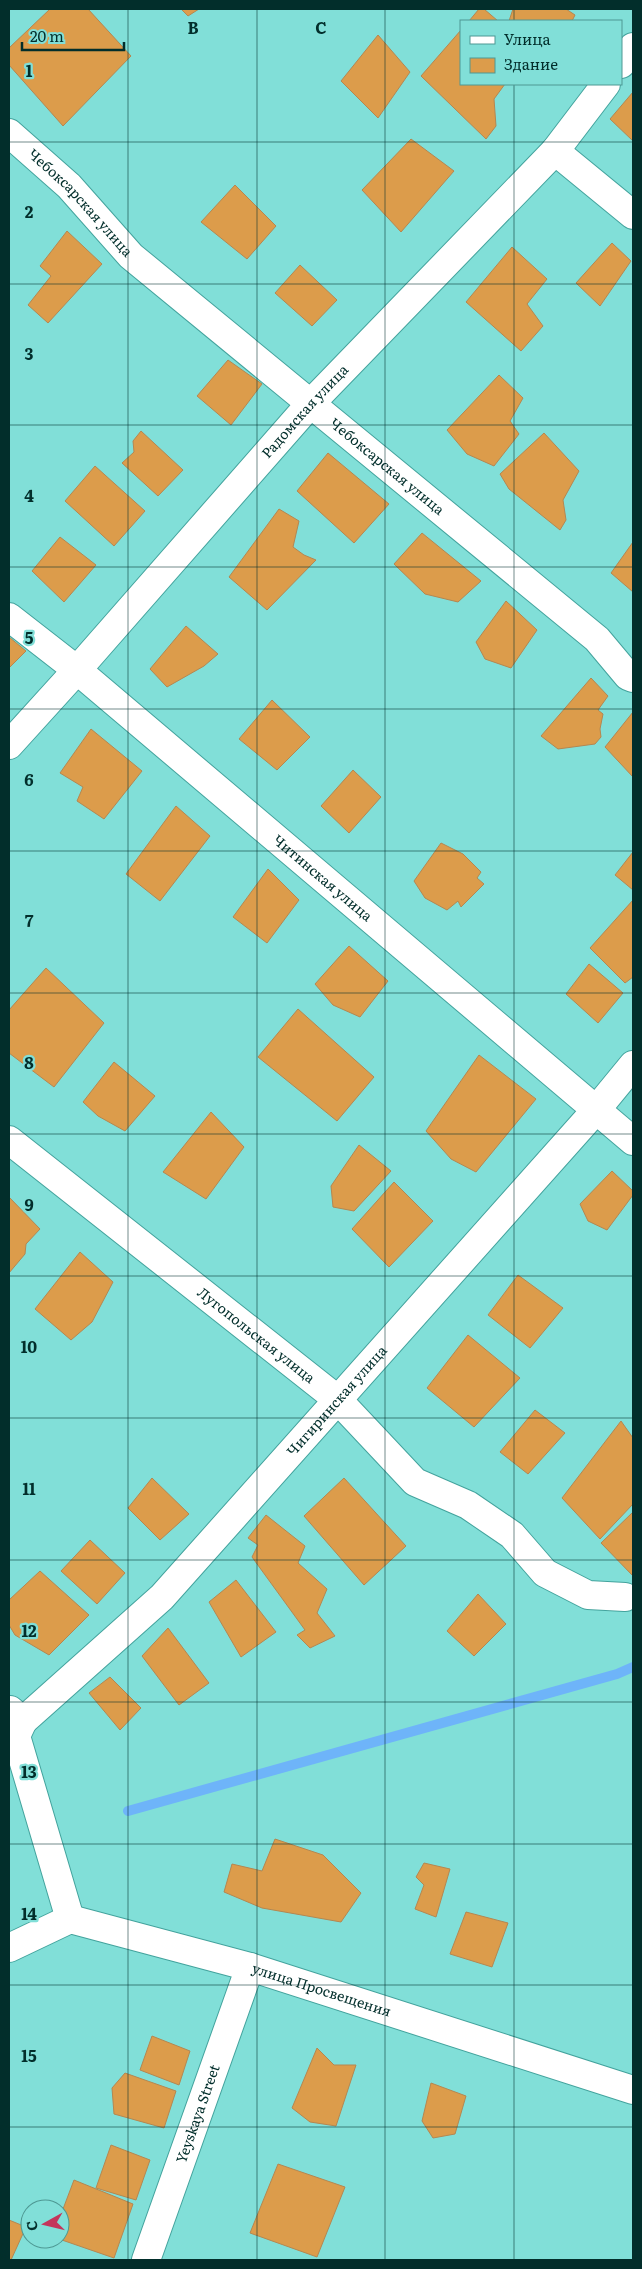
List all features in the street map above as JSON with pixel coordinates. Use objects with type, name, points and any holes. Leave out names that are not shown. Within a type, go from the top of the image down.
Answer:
[{"type":"street","points":[[622,63],[633,47]]},
{"type":"street","name":"Радомская улица","points":[[9,745],[312,403],[555,151],[605,85]]},
{"type":"street","name":"Чебоксарская улица","points":[[9,134],[69,186],[131,256],[597,639],[628,676],[633,678]]},
{"type":"street","points":[[555,151],[633,214]]},
{"type":"street","name":"Читинская улица","points":[[9,617],[77,670],[633,1141]]},
{"type":"street","name":"Чигиринская улица","points":[[16,1715],[162,1596],[596,1110],[633,1065]]},
{"type":"street","name":"Лугопольская улица","points":[[9,1140],[336,1399],[414,1482],[468,1505],[512,1535],[545,1573],[588,1595],[625,1597]]},
{"type":"street","points":[[9,1948],[70,1919],[16,1736],[16,1715]]},
{"type":"street","name":"улица Просвещения","points":[[70,1919],[250,1967],[633,2090]]},
{"type":"street","name":"Yeyskaya Street","points":[[146,2260],[250,1967]]},
{"type":"building","points":[[50,9],[88,9],[131,56],[63,126],[9,65],[9,48]]},
{"type":"building","points":[[181,9],[199,9],[188,16]]},
{"type":"building","points":[[479,9],[484,9],[497,20],[470,20]]},
{"type":"building","points":[[513,9],[566,9],[575,15],[572,20],[509,20]]},
{"type":"building","points":[[460,31],[460,85],[504,85],[494,99],[496,126],[486,139],[421,76]]},
{"type":"building","points":[[378,35],[410,72],[378,118],[341,81]]},
{"type":"building","points":[[633,92],[633,141],[610,119]]},
{"type":"building","points":[[411,139],[454,171],[401,232],[362,190]]},
{"type":"building","points":[[235,185],[276,226],[247,259],[201,222]]},
{"type":"building","points":[[67,231],[102,264],[48,323],[28,305],[51,276],[40,266]]},
{"type":"building","points":[[612,243],[631,261],[600,306],[576,283]]},
{"type":"building","points":[[512,247],[547,279],[527,304],[543,326],[521,351],[466,302]]},
{"type":"building","points":[[300,265],[337,300],[312,326],[275,293]]},
{"type":"building","points":[[228,360],[262,384],[231,425],[197,396]]},
{"type":"building","points":[[499,375],[523,398],[510,421],[519,434],[494,466],[467,454],[447,430]]},
{"type":"building","points":[[141,431],[183,470],[158,496],[122,463],[134,452],[133,441]]},
{"type":"building","points":[[544,433],[579,471],[563,500],[566,520],[560,530],[509,489],[500,474]]},
{"type":"building","points":[[328,453],[389,504],[354,543],[297,491]]},
{"type":"building","points":[[95,466],[145,511],[114,546],[65,501]]},
{"type":"building","points":[[279,509],[299,521],[293,547],[304,555],[316,560],[267,610],[229,577]]},
{"type":"building","points":[[422,533],[481,581],[458,602],[425,594],[394,564]]},
{"type":"building","points":[[60,537],[96,565],[64,602],[32,571]]},
{"type":"building","points":[[633,542],[633,592],[611,573]]},
{"type":"building","points":[[506,601],[537,630],[511,668],[485,659],[476,642]]},
{"type":"building","points":[[186,626],[218,654],[204,666],[167,687],[150,669]]},
{"type":"building","points":[[9,637],[26,651],[9,668]]},
{"type":"building","points":[[591,678],[608,696],[598,710],[603,714],[600,729],[601,737],[595,744],[558,749],[541,736]]},
{"type":"building","points":[[272,700],[310,737],[277,770],[239,739]]},
{"type":"building","points":[[633,712],[633,777],[605,747]]},
{"type":"building","points":[[91,729],[142,771],[104,819],[77,801],[83,787],[60,773]]},
{"type":"building","points":[[353,770],[381,797],[349,833],[321,806]]},
{"type":"building","points":[[176,806],[210,836],[160,901],[126,874]]},
{"type":"building","points":[[441,843],[463,854],[481,872],[477,878],[484,884],[461,907],[458,901],[447,910],[425,898],[414,881]]},
{"type":"building","points":[[633,852],[633,890],[615,875]]},
{"type":"building","points":[[268,869],[299,900],[267,943],[233,917]]},
{"type":"building","points":[[633,900],[633,977],[625,983],[590,948]]},
{"type":"building","points":[[349,946],[388,981],[360,1017],[333,1005],[315,984]]},
{"type":"building","points":[[589,964],[623,993],[598,1023],[566,994]]},
{"type":"building","points":[[46,968],[104,1023],[54,1087],[9,1053],[9,1010]]},
{"type":"building","points":[[298,1009],[374,1077],[337,1121],[258,1057]]},
{"type":"building","points":[[479,1055],[536,1099],[476,1172],[451,1159],[426,1131]]},
{"type":"building","points":[[114,1062],[155,1096],[125,1131],[98,1116],[83,1102]]},
{"type":"building","points":[[211,1112],[244,1147],[206,1199],[163,1172]]},
{"type":"building","points":[[359,1145],[391,1171],[354,1211],[333,1207],[331,1186]]},
{"type":"building","points":[[612,1171],[633,1191],[633,1195],[607,1230],[588,1221],[580,1204]]},
{"type":"building","points":[[394,1182],[433,1221],[389,1267],[352,1229]]},
{"type":"building","points":[[9,1197],[40,1229],[26,1244],[25,1254],[9,1273]]},
{"type":"building","points":[[80,1252],[113,1282],[92,1322],[71,1340],[35,1309]]},
{"type":"building","points":[[518,1275],[563,1308],[530,1348],[488,1315]]},
{"type":"building","points":[[468,1335],[520,1378],[474,1427],[427,1388]]},
{"type":"building","points":[[535,1410],[565,1433],[528,1474],[500,1452]]},
{"type":"building","points":[[621,1421],[633,1438],[633,1504],[600,1539],[562,1498]]},
{"type":"building","points":[[152,1478],[189,1514],[160,1540],[128,1508]]},
{"type":"building","points":[[344,1478],[406,1546],[364,1585],[304,1516]]},
{"type":"building","points":[[633,1512],[633,1576],[601,1543]]},
{"type":"building","points":[[266,1515],[305,1546],[298,1563],[327,1589],[317,1613],[335,1636],[310,1648],[297,1635],[305,1630],[252,1557],[258,1545],[248,1538]]},
{"type":"building","points":[[90,1540],[125,1573],[97,1604],[61,1571]]},
{"type":"building","points":[[40,1571],[89,1615],[49,1655],[15,1635],[9,1625],[9,1600]]},
{"type":"building","points":[[236,1580],[276,1632],[241,1657],[209,1602]]},
{"type":"building","points":[[478,1594],[506,1624],[474,1656],[447,1631]]},
{"type":"building","points":[[168,1628],[209,1683],[179,1705],[142,1656]]},
{"type":"building","points":[[110,1677],[141,1708],[120,1730],[89,1693]]},
{"type":"building","points":[[275,1839],[323,1855],[361,1893],[341,1922],[262,1908],[224,1892],[232,1864],[262,1871]]},
{"type":"building","points":[[424,1863],[450,1869],[436,1917],[415,1909],[424,1885],[416,1877]]},
{"type":"building","points":[[466,1912],[508,1923],[492,1967],[450,1954]]},
{"type":"building","points":[[152,2036],[190,2051],[179,2085],[140,2070]]},
{"type":"building","points":[[317,2048],[334,2065],[356,2065],[336,2126],[310,2122],[292,2108]]},
{"type":"building","points":[[125,2073],[176,2091],[164,2128],[114,2114],[112,2088]]},
{"type":"building","points":[[431,2083],[466,2096],[455,2134],[433,2138],[422,2121]]},
{"type":"building","points":[[111,2145],[150,2160],[136,2200],[96,2188]]},
{"type":"building","points":[[278,2164],[345,2187],[317,2257],[250,2233]]},
{"type":"building","points":[[74,2180],[133,2204],[114,2258],[70,2243],[70,2199],[67,2199]]},
{"type":"building","points":[[9,2220],[20,2225],[20,2240],[11,2260],[9,2260]]},
{"type":"waterway","points":[[128,1811],[617,1674],[633,1667]]}]
